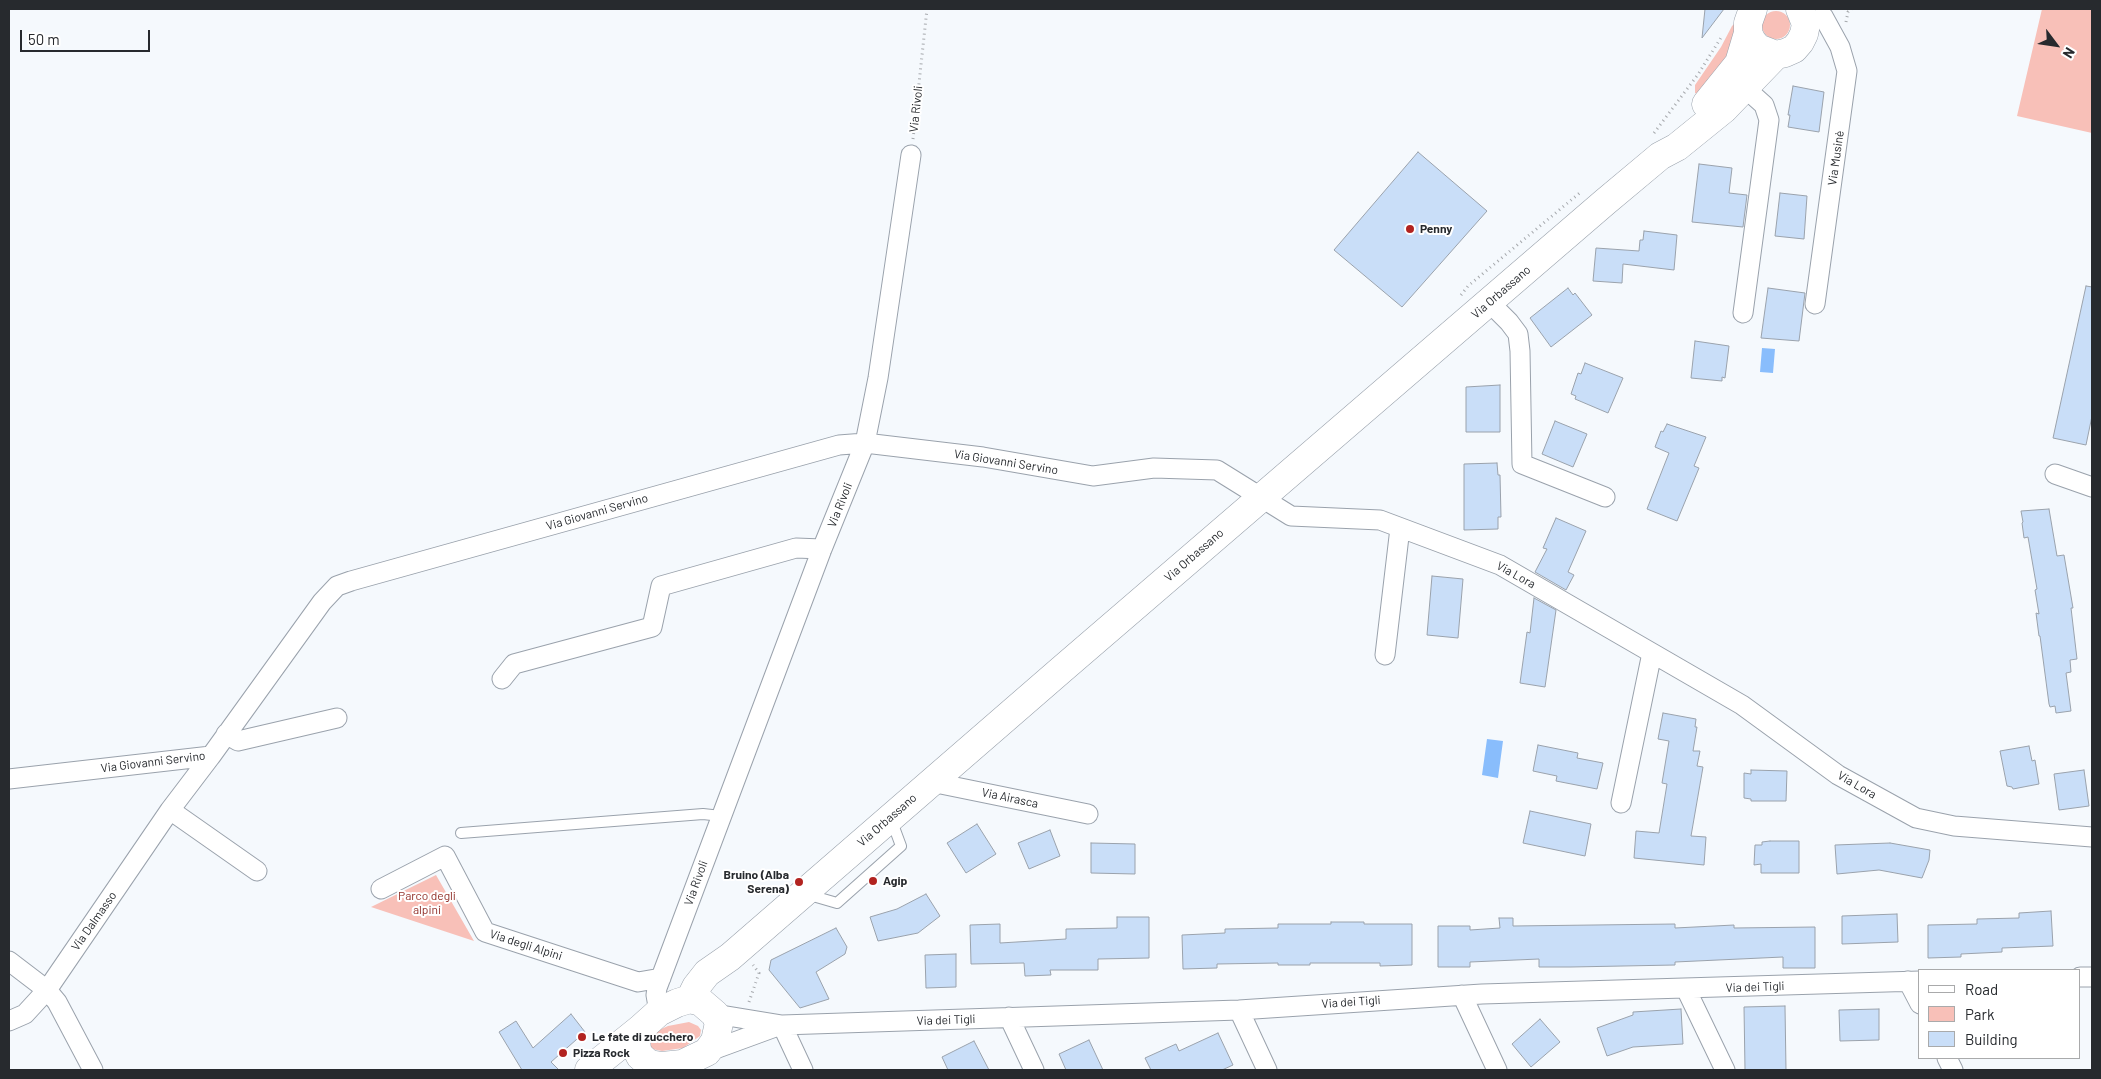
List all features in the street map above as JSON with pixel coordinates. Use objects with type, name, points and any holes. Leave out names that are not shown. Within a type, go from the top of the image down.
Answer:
[{"type":"main road","name":"Via Orbassano","points":[[1660,156],[1677,148],[1745,88],[1764,65],[1776,55],[1785,54],[1794,49],[1815,17]]},
{"type":"main road","name":"Via Orbassano","points":[[707,1052],[715,1042],[719,1023],[704,1007],[730,958],[802,893],[1262,496],[1660,156],[1672,139],[1713,96],[1739,63],[1750,21]]},
{"type":"main road","points":[[1750,21],[1752,41],[1758,48],[1776,55]]},
{"type":"main road","points":[[590,1070],[649,1021],[677,1003],[704,1007]]},
{"type":"main road","points":[[649,1021],[636,1040],[637,1050],[649,1066]]},
{"type":"main road","points":[[609,1070],[621,1062],[649,1066],[682,1064],[707,1052]]},
{"type":"street","name":"Via Musinè","points":[[1815,17],[1840,47],[1847,71],[1815,304]]},
{"type":"street","points":[[1743,313],[1769,120],[1764,105],[1745,88]]},
{"type":"street","name":"Via Rivoli","points":[[649,1021],[661,978],[721,816],[822,549],[865,443],[878,378],[911,155]]},
{"type":"street","points":[[1489,302],[1518,334],[1522,464],[1605,497]]},
{"type":"street","name":"Via Giovanni Servino","points":[[9,779],[211,756],[322,602],[337,586],[839,445],[865,443],[983,457],[1093,476],[1154,468],[1217,470],[1262,496]]},
{"type":"street","points":[[2055,474],[2092,486]]},
{"type":"street","name":"Via Lora","points":[[1262,496],[1281,511],[1291,516],[1380,520],[1500,565],[1742,705],[1838,775],[1916,818],[1954,826],[2092,837]]},
{"type":"street","points":[[1385,655],[1400,528]]},
{"type":"street","points":[[502,679],[514,664],[652,627],[661,586],[796,548],[822,549]]},
{"type":"street","points":[[1621,803],[1652,653]]},
{"type":"street","points":[[226,734],[238,741],[337,718]]},
{"type":"street","name":"Via Dalmasso","points":[[9,1022],[26,1014],[47,990],[170,810],[211,756]]},
{"type":"street","name":"Via Airasca","points":[[931,782],[1088,814]]},
{"type":"street","points":[[170,810],[257,871]]},
{"type":"street","name":"Via degli Alpini","points":[[381,889],[445,856],[485,932],[638,982],[661,978]]},
{"type":"street","points":[[9,961],[47,990],[57,1002],[93,1070]]},
{"type":"street","points":[[661,978],[704,1007]]},
{"type":"street","points":[[1914,981],[1918,996]]},
{"type":"street","name":"Via dei Tigli","points":[[704,1007],[782,1025],[1239,1010],[1462,995],[1914,981]]},
{"type":"street","points":[[1686,989],[1725,1070]]},
{"type":"street","points":[[1462,995],[1497,1070]]},
{"type":"street","points":[[1239,1010],[1267,1070]]},
{"type":"street","points":[[1009,1018],[1034,1070]]},
{"type":"street","points":[[782,1025],[803,1070]]},
{"type":"street","name":"Via dei Tigli","points":[[707,1052],[782,1025]]},
{"type":"lane","points":[[461,833],[703,814],[721,816]]},
{"type":"path","name":"Via Rivoli","points":[[911,155],[927,9]]},
{"type":"green space","points":[[2042,9],[2092,9],[2092,133],[2017,116]]},
{"type":"green space","points":[[1776,11],[1786,15],[1790,25],[1786,35],[1776,39],[1766,35],[1762,25],[1766,15]]},
{"type":"green space","points":[[1737,21],[1738,39],[1704,97],[1695,93],[1695,85]]},
{"type":"green space","name":"Parco degli alpini","points":[[436,875],[474,941],[371,907]]},
{"type":"green space","points":[[689,1022],[698,1026],[701,1030],[700,1036],[683,1048],[662,1051],[652,1049],[648,1044],[650,1038],[659,1030],[668,1026]]},
{"type":"water","points":[[1762,348],[1775,349],[1773,373],[1760,372]]},
{"type":"water","points":[[1487,739],[1503,741],[1498,778],[1482,775]]},
{"type":"building","points":[[1705,9],[1724,9],[1702,38]]},
{"type":"building","points":[[1793,86],[1824,92],[1819,132],[1788,127]]},
{"type":"building","points":[[1418,152],[1487,211],[1402,307],[1334,250]]},
{"type":"building","points":[[1699,164],[1732,168],[1729,193],[1747,195],[1743,227],[1692,222]]},
{"type":"building","points":[[1780,193],[1807,196],[1804,239],[1775,236]]},
{"type":"building","points":[[1644,231],[1677,235],[1674,270],[1623,264],[1622,283],[1593,281],[1596,248],[1639,251],[1640,240],[1643,240]]},
{"type":"building","points":[[2086,286],[2092,287],[2092,416],[2086,445],[2053,438]]},
{"type":"building","points":[[1568,288],[1573,295],[1575,293],[1592,315],[1551,347],[1530,318]]},
{"type":"building","points":[[1768,288],[1805,293],[1799,341],[1761,338]]},
{"type":"building","points":[[1695,341],[1729,346],[1725,378],[1722,377],[1722,381],[1691,378]]},
{"type":"building","points":[[1585,363],[1623,378],[1608,413],[1575,399],[1576,396],[1571,394],[1578,373],[1581,374]]},
{"type":"building","points":[[1500,385],[1500,432],[1466,432],[1466,387]]},
{"type":"building","points":[[1555,421],[1587,434],[1573,467],[1542,454]]},
{"type":"building","points":[[1667,424],[1706,437],[1694,466],[1699,468],[1677,521],[1647,509],[1669,453],[1655,447],[1661,431],[1663,432]]},
{"type":"building","points":[[1497,463],[1498,475],[1500,475],[1501,517],[1498,517],[1498,529],[1464,530],[1464,464]]},
{"type":"building","points":[[2049,509],[2057,556],[2064,555],[2073,608],[2071,608],[2077,659],[2070,660],[2071,672],[2066,673],[2071,711],[2056,713],[2055,706],[2050,707],[2049,704],[2036,613],[2039,614],[2035,590],[2037,589],[2028,537],[2024,538],[2021,511]]},
{"type":"building","points":[[1556,518],[1586,531],[1568,572],[1574,575],[1566,590],[1535,572],[1547,549],[1543,548]]},
{"type":"building","points":[[1432,576],[1463,579],[1458,638],[1427,635]]},
{"type":"building","points":[[1534,598],[1556,610],[1545,687],[1520,683],[1527,632],[1530,633]]},
{"type":"building","points":[[1663,713],[1696,719],[1695,727],[1697,727],[1693,751],[1700,751],[1697,766],[1703,767],[1691,836],[1706,837],[1704,865],[1634,858],[1636,831],[1659,833],[1667,784],[1662,783],[1669,741],[1658,739]]},
{"type":"building","points":[[1538,745],[1578,753],[1577,758],[1603,763],[1597,789],[1556,781],[1557,776],[1533,771]]},
{"type":"building","points":[[2029,746],[2032,761],[2035,760],[2039,784],[2013,789],[2007,786],[2000,751]]},
{"type":"building","points":[[1751,770],[1787,771],[1786,801],[1751,801],[1751,799],[1744,798],[1744,773],[1751,774]]},
{"type":"building","points":[[2084,770],[2089,806],[2059,810],[2054,774]]},
{"type":"building","points":[[1530,811],[1591,824],[1585,856],[1523,843]]},
{"type":"building","points":[[977,824],[996,854],[966,873],[947,843]]},
{"type":"building","points":[[1050,830],[1060,856],[1029,869],[1018,843]]},
{"type":"building","points":[[1799,841],[1799,873],[1761,873],[1761,864],[1754,865],[1755,845],[1762,845],[1762,842]]},
{"type":"building","points":[[1091,843],[1135,844],[1135,874],[1091,873]]},
{"type":"building","points":[[1890,843],[1930,850],[1929,860],[1922,878],[1879,870],[1837,874],[1835,845]]},
{"type":"building","points":[[926,894],[940,916],[918,933],[878,941],[870,917],[897,909]]},
{"type":"building","points":[[2051,911],[2053,946],[2002,948],[2002,952],[1961,954],[1961,957],[1928,958],[1928,925],[1977,924],[1977,919],[2019,918],[2019,913]]},
{"type":"building","points":[[1897,914],[1898,942],[1842,944],[1842,916]]},
{"type":"building","points":[[1117,917],[1149,917],[1149,958],[1098,959],[1098,970],[1050,970],[1051,975],[1025,976],[1024,963],[971,964],[970,925],[1000,924],[1000,943],[1066,939],[1066,929],[1117,928]]},
{"type":"building","points":[[1499,918],[1513,918],[1513,926],[1675,924],[1675,928],[1734,925],[1734,928],[1815,927],[1815,968],[1783,968],[1783,957],[1675,962],[1675,965],[1571,967],[1539,967],[1539,959],[1470,962],[1470,967],[1438,967],[1438,926],[1470,926],[1470,930],[1500,928]]},
{"type":"building","points":[[1331,922],[1412,924],[1412,965],[1380,966],[1380,963],[1310,963],[1310,965],[1278,965],[1278,963],[1217,964],[1217,968],[1183,969],[1182,935],[1225,933],[1225,929],[1278,928],[1278,924],[1331,924]]},
{"type":"building","points":[[836,928],[847,947],[845,954],[816,972],[829,999],[800,1008],[769,970],[771,960]]},
{"type":"building","points":[[956,954],[956,987],[926,988],[925,955]]},
{"type":"building","points":[[1785,1006],[1786,1070],[1745,1070],[1744,1007]]},
{"type":"building","points":[[1681,1009],[1683,1044],[1633,1047],[1607,1056],[1597,1028],[1633,1015],[1633,1012]]},
{"type":"building","points":[[1879,1009],[1879,1040],[1840,1041],[1839,1010]]},
{"type":"building","points":[[571,1014],[585,1032],[551,1062],[559,1070],[522,1070],[499,1032],[516,1021],[533,1048]]},
{"type":"building","points":[[1540,1019],[1560,1042],[1531,1067],[1512,1044]]},
{"type":"building","points":[[1218,1033],[1233,1065],[1222,1070],[1151,1070],[1145,1058],[1176,1044],[1179,1051]]},
{"type":"building","points":[[1089,1040],[1103,1070],[1066,1070],[1059,1054]]},
{"type":"building","points":[[974,1041],[989,1070],[948,1070],[942,1057]]},
{"type":"place","name":"Penny","points":[[1410,229]]},
{"type":"place","name":"Agip","points":[[873,881]]},
{"type":"place","name":"Bruino (Alba Serena)","points":[[799,882]]},
{"type":"place","name":"Le fate di zucchero","points":[[582,1037]]},
{"type":"place","name":"Pizza Rock","points":[[563,1053]]}]
